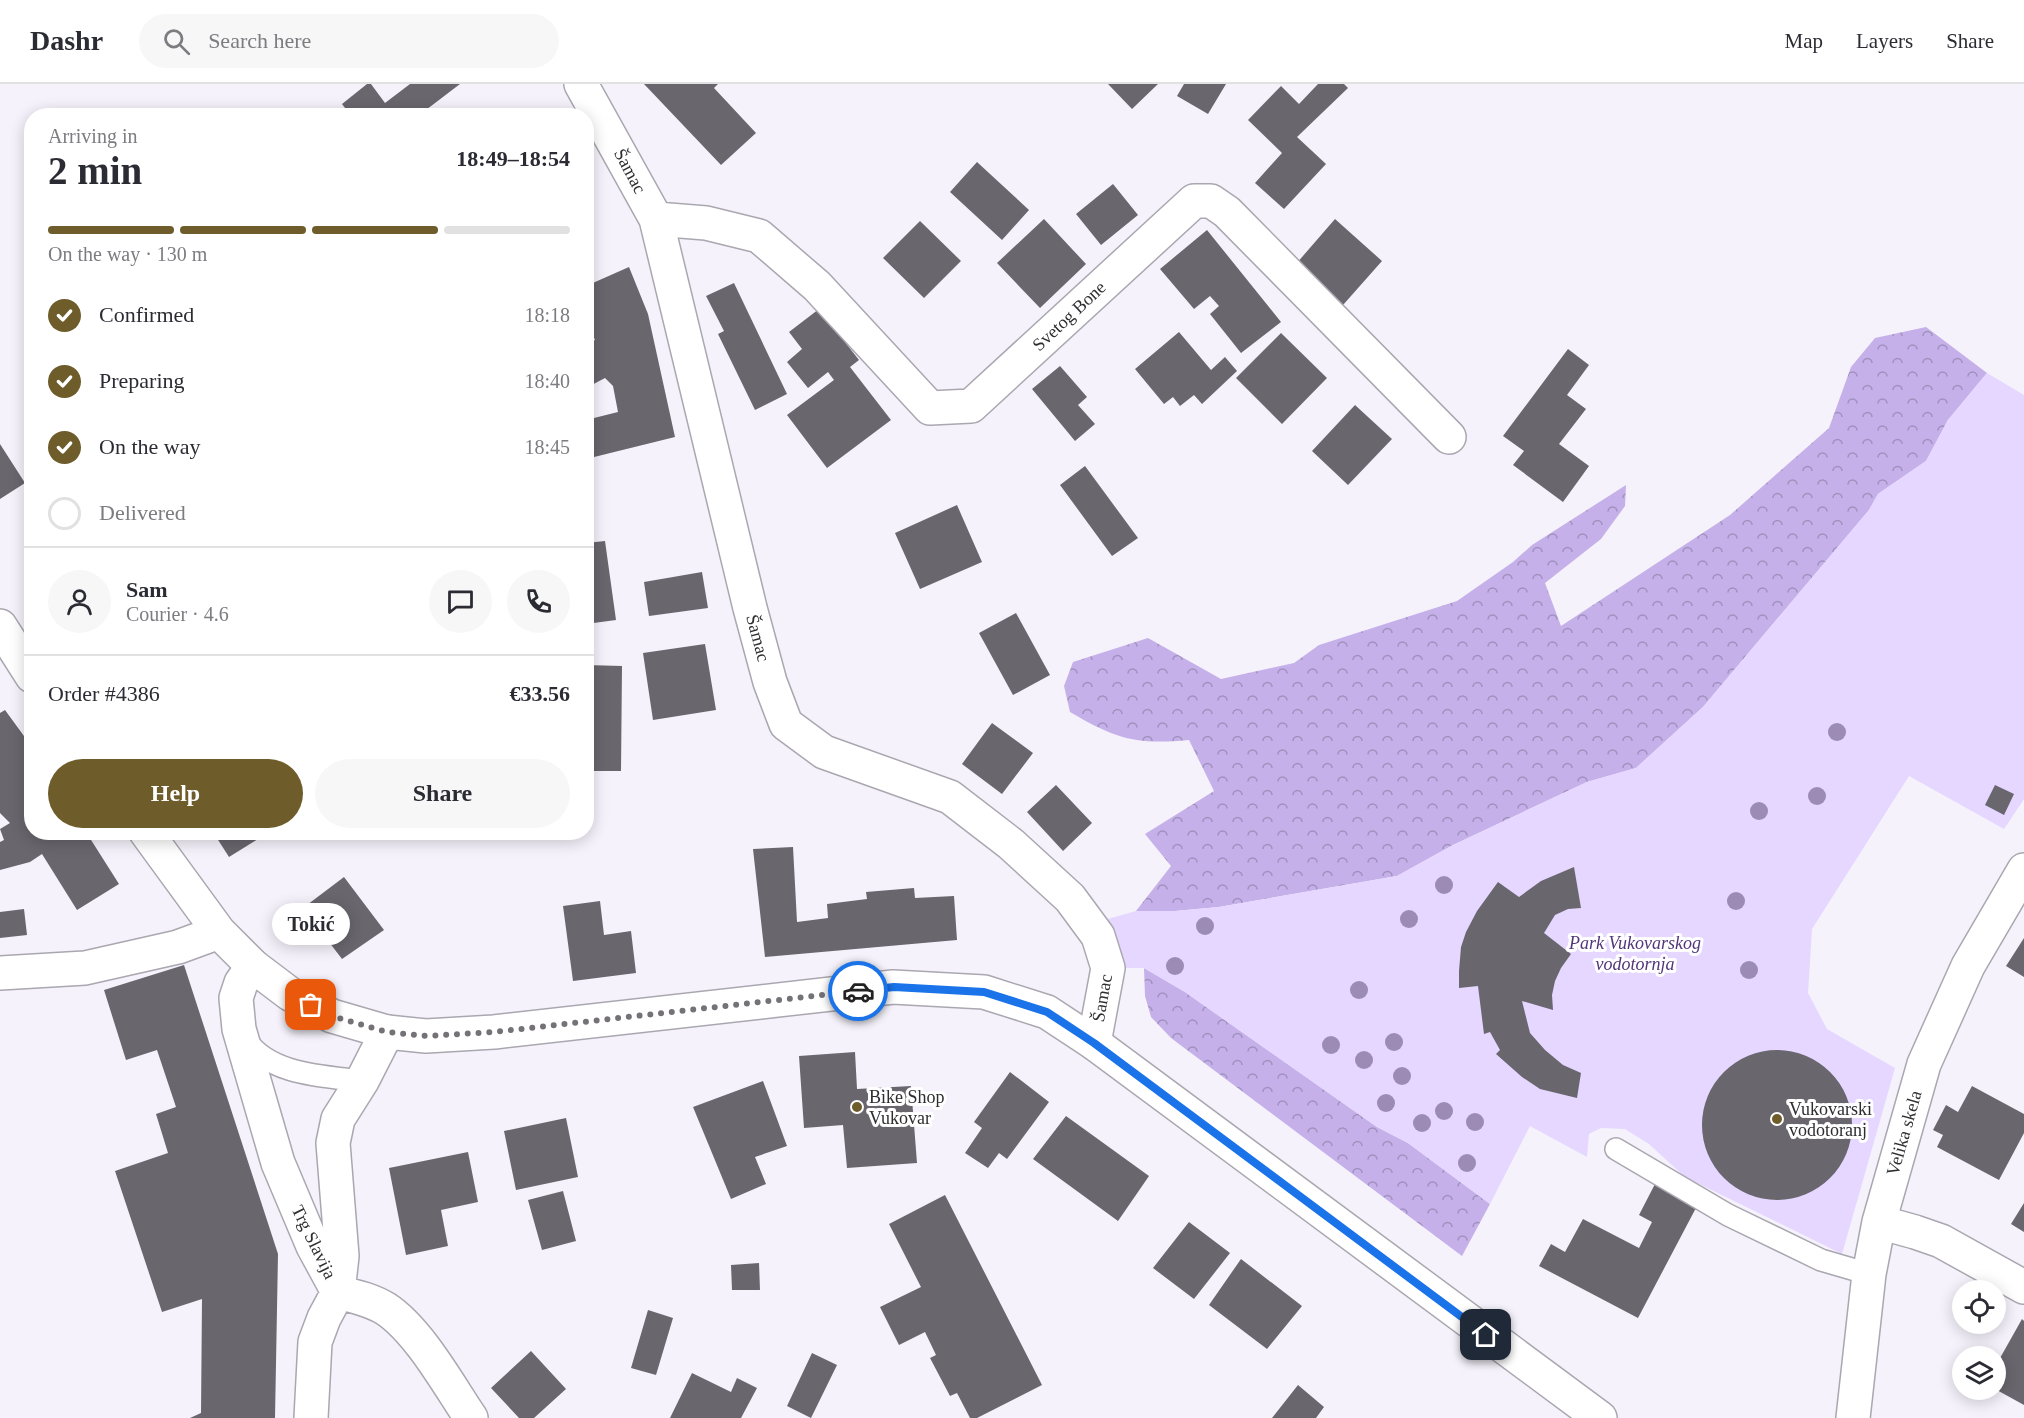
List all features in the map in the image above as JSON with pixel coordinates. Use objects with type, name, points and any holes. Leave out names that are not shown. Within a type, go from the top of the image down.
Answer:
[{"type":"street","name":"Šamac","points":[[581,84],[656,219],[750,608],[770,682],[786,724],[824,752],[950,797],[1011,844],[1070,898],[1098,936],[1108,968],[1094,1043]]},
{"type":"street","name":"Svetog Bone","points":[[656,219],[706,223],[759,236],[817,286],[930,408],[971,406],[1194,201],[1211,201],[1227,212],[1449,437]]},
{"type":"street","points":[[0,627],[24,664]]},
{"type":"street","points":[[152,840],[219,932],[253,966],[290,994],[332,1016],[387,1032],[426,1036],[494,1032],[894,987],[984,992],[1047,1012],[1094,1043],[1600,1418]]},
{"type":"street","name":"Velika skela","points":[[1853,1418],[1869,1274],[1879,1222],[1924,1064],[1968,966],[2024,870]]},
{"type":"street","points":[[0,973],[85,968],[178,947],[219,932]]},
{"type":"street","name":"Trg Slavija","points":[[253,966],[241,982],[236,998],[239,1029],[278,1163],[313,1246],[338,1292]]},
{"type":"street","name":"Trg Slavija","points":[[338,1292],[342,1256],[333,1143],[338,1119],[362,1082],[387,1032]]},
{"type":"street","points":[[1879,1222],[1941,1241],[2024,1287]]},
{"type":"street","points":[[310,1418],[315,1342],[324,1318],[338,1292],[362,1298],[385,1308],[410,1328],[471,1418]]},
{"type":"lane","points":[[239,1029],[253,1049],[265,1058],[301,1073],[362,1082]]},
{"type":"lane","points":[[1616,1149],[1737,1220],[1821,1260],[1869,1274]]},
{"type":"green space","points":[[1926,327],[1987,373],[1948,420],[1926,461],[1878,494],[1869,510],[1703,707],[1636,768],[1587,782],[1453,845],[1397,876],[1219,907],[1175,911],[1136,911],[1171,866],[1145,834],[1214,791],[1189,740],[1155,742],[1127,738],[1070,712],[1064,686],[1073,662],[1148,638],[1221,679],[1294,663],[1319,645],[1457,601],[1513,562],[1532,545],[1626,485],[1625,506],[1601,539],[1545,583],[1561,626],[1730,515],[1829,428],[1851,367],[1875,338]]},
{"type":"green space","name":"Park Vukovarskog vodotornja","points":[[1987,373],[2024,395],[2024,799],[2004,829],[1909,776],[1812,929],[1808,993],[1827,1029],[1895,1068],[1842,1254],[1685,1177],[1649,1144],[1625,1129],[1601,1128],[1589,1134],[1587,1157],[1530,1126],[1490,1204],[1408,1143],[1377,1127],[1185,992],[1144,968],[1108,968],[1090,924],[1136,911],[1175,911],[1219,907],[1397,876],[1453,845],[1587,782],[1636,768],[1703,707],[1869,510],[1878,494],[1926,461],[1948,420]]},
{"type":"green space","points":[[1144,968],[1185,992],[1377,1127],[1408,1143],[1490,1204],[1462,1256],[1171,1038],[1151,1017],[1145,996]]},
{"type":"building","points":[[367,84],[371,84],[385,103],[410,84],[460,84],[428,108],[345,108],[342,104]]},
{"type":"building","points":[[644,84],[718,84],[714,88],[756,133],[721,165]]},
{"type":"building","points":[[1108,84],[1158,84],[1132,109]]},
{"type":"building","points":[[1184,84],[1226,84],[1208,114],[1177,96]]},
{"type":"building","points":[[1318,84],[1344,84],[1348,88],[1297,137],[1326,164],[1284,209],[1255,183],[1282,153],[1248,120],[1281,86],[1299,104]]},
{"type":"building","points":[[977,162],[1029,210],[1002,240],[950,192]]},
{"type":"building","points":[[1113,184],[1138,215],[1101,245],[1076,214]]},
{"type":"building","points":[[1044,219],[1086,264],[1040,308],[997,263]]},
{"type":"building","points":[[1335,219],[1382,261],[1343,305],[1296,264]]},
{"type":"building","points":[[920,221],[961,261],[924,298],[883,258]]},
{"type":"building","points":[[1207,230],[1281,322],[1241,353],[1210,314],[1219,306],[1210,296],[1194,309],[1160,269]]},
{"type":"building","points":[[629,267],[648,314],[675,437],[594,457],[594,418],[618,412],[613,386],[605,378],[594,384],[594,282]]},
{"type":"building","points":[[734,283],[787,394],[755,410],[718,334],[724,331],[706,296]]},
{"type":"building","points":[[819,309],[859,360],[850,367],[891,420],[827,468],[787,415],[834,380],[828,372],[808,388],[787,362],[802,349],[789,332]]},
{"type":"building","points":[[1179,332],[1211,370],[1225,357],[1237,371],[1202,404],[1194,395],[1180,406],[1173,397],[1164,404],[1135,369]]},
{"type":"building","points":[[1281,333],[1327,378],[1282,424],[1236,378]]},
{"type":"building","points":[[1568,349],[1589,365],[1567,395],[1586,409],[1559,444],[1589,466],[1563,502],[1513,465],[1524,451],[1503,436]]},
{"type":"building","points":[[1060,366],[1087,397],[1078,405],[1095,424],[1075,441],[1032,389]]},
{"type":"building","points":[[1355,405],[1392,439],[1348,485],[1312,451]]},
{"type":"building","points":[[0,444],[24,484],[0,499]]},
{"type":"building","points":[[1085,466],[1138,538],[1112,556],[1060,485]]},
{"type":"building","points":[[957,505],[982,562],[920,589],[895,533]]},
{"type":"building","points":[[605,541],[616,620],[594,623],[594,542]]},
{"type":"building","points":[[702,572],[708,608],[649,616],[644,582]]},
{"type":"building","points":[[1016,613],[1050,675],[1013,695],[979,633]]},
{"type":"building","points":[[705,644],[716,710],[653,720],[643,653]]},
{"type":"building","points":[[594,665],[622,666],[621,771],[594,771]]},
{"type":"building","points":[[5,710],[24,736],[24,840],[91,840],[119,884],[77,910],[42,854],[30,862],[0,870],[0,842],[4,840],[0,829],[10,823],[0,813],[0,713]]},
{"type":"building","points":[[992,723],[1033,753],[1002,794],[962,764]]},
{"type":"building","points":[[1056,785],[1092,823],[1063,851],[1027,812]]},
{"type":"building","points":[[1995,785],[2014,794],[2004,815],[1985,805]]},
{"type":"building","points":[[218,840],[256,840],[229,857]]},
{"type":"building","points":[[793,847],[797,922],[828,918],[827,904],[867,899],[866,892],[914,888],[915,898],[954,896],[957,940],[765,957],[753,849]]},
{"type":"building","points":[[1574,867],[1581,908],[1568,909],[1555,915],[1544,933],[1571,954],[1555,981],[1552,995],[1553,1010],[1522,1001],[1530,1033],[1563,1065],[1581,1073],[1577,1098],[1540,1089],[1522,1077],[1496,1054],[1500,1050],[1490,1032],[1484,1034],[1478,986],[1459,988],[1461,947],[1466,932],[1477,911],[1498,882],[1519,897],[1541,881]]},
{"type":"building","points":[[344,877],[384,930],[342,959],[303,908]]},
{"type":"building","points":[[600,901],[604,935],[631,931],[636,973],[573,981],[563,906]]},
{"type":"building","points":[[24,909],[27,935],[0,938],[0,912]]},
{"type":"building","points":[[2024,938],[2024,977],[2006,966]]},
{"type":"building","points":[[184,965],[278,1254],[275,1418],[190,1418],[201,1413],[202,1299],[162,1312],[115,1171],[168,1153],[156,1114],[176,1107],[157,1050],[126,1060],[104,990]]},
{"type":"building","name":"Vukovarski vodotoranj","points":[[1777,1050],[1792,1051],[1806,1056],[1830,1072],[1846,1096],[1851,1110],[1851,1140],[1846,1154],[1830,1178],[1806,1194],[1792,1199],[1777,1200],[1762,1199],[1748,1194],[1724,1178],[1708,1154],[1703,1140],[1702,1125],[1703,1110],[1708,1096],[1724,1072],[1748,1056],[1762,1051]]},
{"type":"building","name":"Bike Shop Vukovar","points":[[855,1052],[857,1089],[911,1086],[917,1163],[847,1168],[843,1125],[804,1128],[799,1056]]},
{"type":"building","points":[[1010,1072],[1049,1102],[1007,1159],[999,1153],[988,1168],[965,1153],[982,1128],[974,1122]]},
{"type":"building","points":[[763,1081],[787,1146],[755,1157],[766,1184],[731,1199],[693,1107]]},
{"type":"building","points":[[1972,1086],[2024,1114],[2024,1133],[1999,1180],[1937,1147],[1943,1135],[1933,1130],[1946,1105],[1958,1112]]},
{"type":"building","points":[[1066,1116],[1149,1176],[1118,1221],[1033,1159]]},
{"type":"building","points":[[566,1118],[578,1177],[516,1190],[504,1131]]},
{"type":"building","points":[[468,1152],[478,1202],[441,1210],[448,1246],[406,1255],[389,1168]]},
{"type":"building","points":[[1655,1184],[1697,1206],[1638,1318],[1539,1266],[1551,1244],[1565,1252],[1583,1219],[1639,1248],[1652,1222],[1639,1215]]},
{"type":"building","points":[[563,1191],[576,1241],[542,1250],[528,1200]]},
{"type":"building","points":[[945,1195],[1042,1385],[977,1418],[970,1418],[957,1393],[950,1396],[930,1358],[936,1355],[925,1332],[899,1345],[880,1307],[921,1287],[889,1224]]},
{"type":"building","points":[[2024,1203],[2024,1232],[2011,1224]]},
{"type":"building","points":[[1189,1222],[1230,1253],[1194,1299],[1153,1268]]},
{"type":"building","points":[[1241,1259],[1302,1306],[1267,1349],[1209,1305]]},
{"type":"building","points":[[759,1263],[760,1290],[732,1290],[731,1265]]},
{"type":"building","points":[[648,1310],[673,1318],[656,1375],[631,1368]]},
{"type":"building","points":[[2022,1319],[2024,1321],[2024,1405],[2006,1395],[2006,1347]]},
{"type":"building","points":[[531,1351],[566,1389],[534,1418],[519,1418],[491,1388]]},
{"type":"building","points":[[812,1353],[837,1365],[811,1418],[787,1406]]},
{"type":"building","points":[[692,1373],[731,1392],[737,1378],[757,1388],[741,1418],[670,1418]]},
{"type":"building","points":[[1298,1385],[1324,1407],[1316,1418],[1272,1418]]},
{"type":"way so far","points":[[311,1005],[332,1016],[387,1032],[426,1036],[494,1032],[858,991]]},
{"type":"place","name":"Tokić","points":[[311,1005]]},
{"type":"place","name":"Bike Shop Vukovar","points":[[857,1107]]},
{"type":"place","name":"Vukovarski vodotoranj","points":[[1777,1119]]},
{"type":"route","points":[[858,991],[894,987],[984,992],[1047,1012],[1094,1043],[1486,1335]]}]
